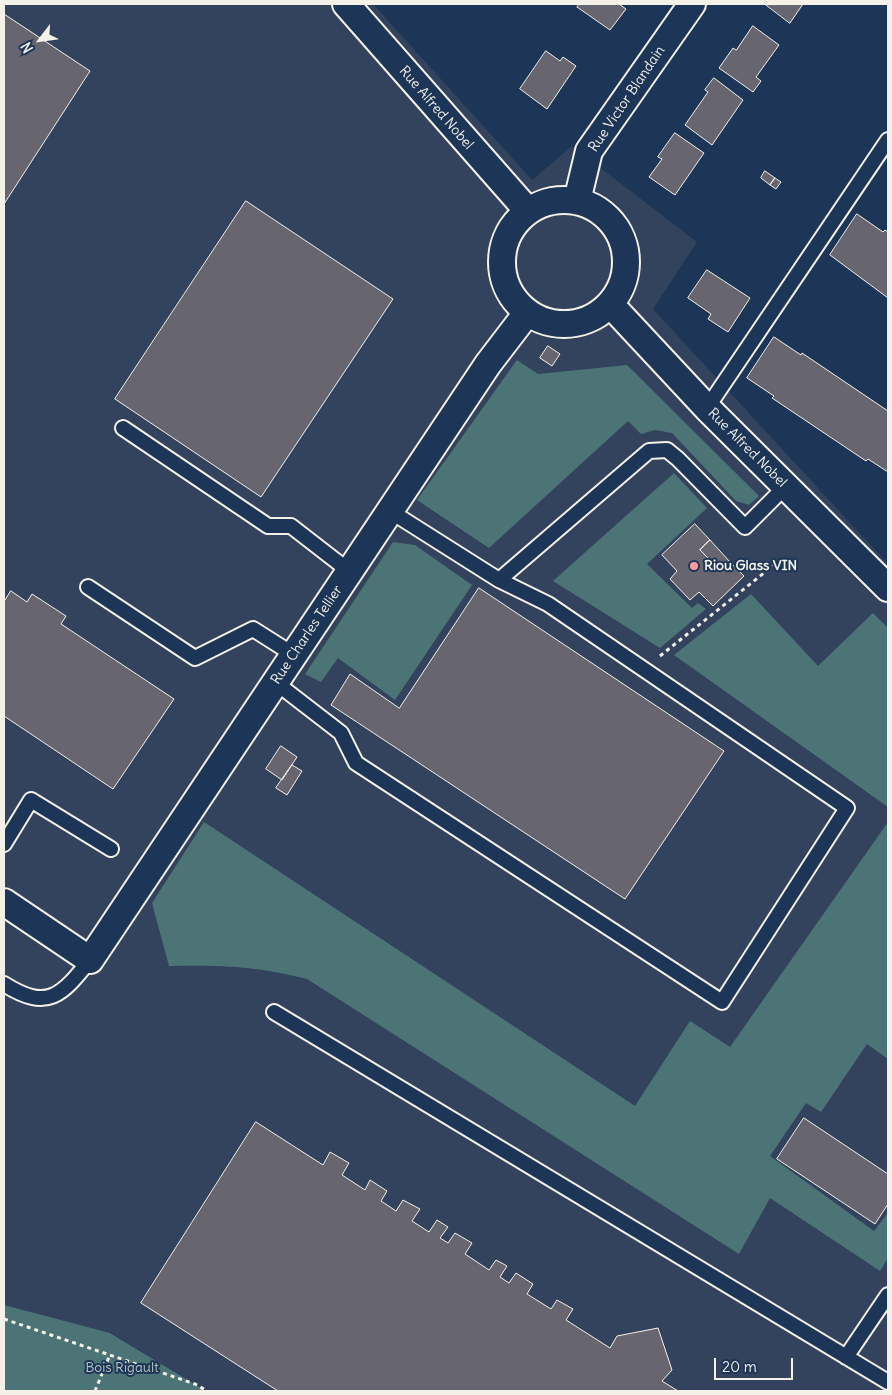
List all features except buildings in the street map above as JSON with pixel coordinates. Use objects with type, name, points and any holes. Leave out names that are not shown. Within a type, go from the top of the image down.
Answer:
[{"type":"street","name":"Rue Alfred Nobel","points":[[346,4],[528,211]]},
{"type":"street","name":"Rue Victor Blandain","points":[[577,201],[589,151],[692,4]]},
{"type":"street","points":[[560,200],[577,201],[595,207],[609,219],[620,234],[626,252],[626,271],[620,289],[610,304],[596,316],[579,323],[561,324],[544,321],[527,313],[511,295],[502,273],[502,250],[511,228],[528,211],[543,203],[560,200]]},
{"type":"street","name":"Rue Alfred Nobel","points":[[610,304],[707,408],[888,588]]},
{"type":"street","name":"Rue Charles Tellier","points":[[90,960],[488,364],[527,313]]},
{"type":"street","points":[[4,902],[90,960]]},
{"type":"lane","points":[[707,408],[888,140]]},
{"type":"lane","points":[[123,428],[268,526],[291,526],[349,571]]},
{"type":"lane","points":[[498,580],[649,451],[667,450],[745,527],[786,486]]},
{"type":"lane","points":[[276,682],[341,734],[356,762],[722,1002],[848,808],[548,604],[498,580],[390,511]]},
{"type":"lane","points":[[88,587],[196,658],[253,629],[294,655]]},
{"type":"lane","points":[[4,844],[31,800],[111,849]]},
{"type":"lane","points":[[4,984],[15,991],[35,998],[54,996],[67,989],[90,960]]},
{"type":"lane","points":[[274,1012],[888,1382]]},
{"type":"lane","points":[[846,1357],[888,1295]]},
{"type":"path","points":[[644,669],[774,565]]},
{"type":"path","points":[[4,1319],[109,1357],[195,1384],[207,1391]]},
{"type":"path","points":[[94,1391],[109,1357]]},
{"type":"path","points":[[195,1384],[196,1391]]},
{"type":"shaded area","points":[[4,4],[373,4],[532,180],[572,146],[697,242],[653,309],[888,564],[888,1391],[206,1391],[111,1333],[4,1391]]},
{"type":"green space","points":[[517,360],[538,374],[627,365],[759,496],[749,505],[736,501],[672,433],[655,430],[641,434],[628,421],[489,548],[417,500]]},
{"type":"green space","points":[[674,473],[707,508],[647,564],[692,608],[698,603],[706,609],[660,648],[553,581]]},
{"type":"green space","points":[[393,542],[415,545],[472,585],[395,700],[338,658],[321,682],[305,674]]},
{"type":"green space","points":[[751,594],[818,666],[873,613],[888,628],[888,807],[674,655]]},
{"type":"green space","points":[[204,822],[635,1106],[690,1021],[730,1047],[888,822],[888,1059],[867,1044],[821,1112],[806,1103],[770,1156],[874,1231],[888,1213],[888,1258],[880,1271],[770,1198],[739,1254],[307,979],[271,971],[238,967],[169,966],[152,903]]},
{"type":"green space","name":"Bois Rigault","points":[[4,1305],[110,1333],[206,1391],[4,1391]]},
{"type":"place","name":"Riou Glass VIN","points":[[694,566]]}]
